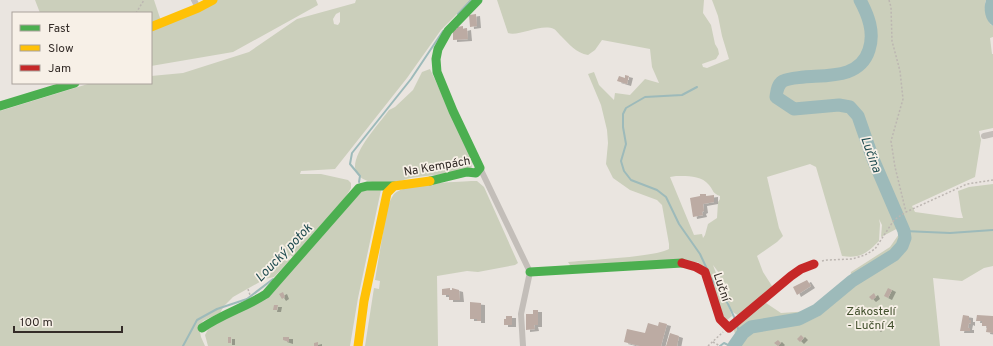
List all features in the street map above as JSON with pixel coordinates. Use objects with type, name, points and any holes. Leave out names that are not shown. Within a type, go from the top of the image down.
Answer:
[{"type":"street","points":[[152,26],[196,4],[212,0]]},
{"type":"street","name":"Na Kempách","points":[[358,346],[364,301],[387,193],[394,186],[434,180],[467,172],[476,173],[480,168],[453,111],[437,72],[436,60],[438,49],[448,31],[478,0]]},
{"type":"street","points":[[0,106],[72,84]]},
{"type":"street","points":[[984,136],[993,134]]},
{"type":"street","points":[[480,168],[530,272],[521,314],[523,346]]},
{"type":"street","points":[[202,328],[212,321],[252,303],[266,294],[333,220],[358,188],[367,186],[394,186]]},
{"type":"street","name":"Luční","points":[[530,272],[680,263],[694,265],[705,272],[720,319],[729,328]]},
{"type":"street","points":[[729,328],[791,276],[801,269],[814,264]]},
{"type":"path","points":[[137,12],[144,0]]},
{"type":"path","points":[[889,0],[891,7],[892,41],[900,71],[903,99],[891,141],[895,167],[906,212]]},
{"type":"path","points":[[814,264],[827,260],[852,259],[865,255],[875,249],[894,220],[906,212],[967,184],[993,180]]},
{"type":"path","points":[[248,289],[250,294]]},
{"type":"path","points":[[708,346],[729,328]]},
{"type":"path","points":[[712,342],[720,346]]},
{"type":"green space","points":[[35,0],[154,0],[161,21],[211,0],[316,0],[318,5],[233,52],[152,66],[152,12],[40,12]]},
{"type":"green space","points":[[356,0],[471,0],[441,30],[407,78],[335,169],[301,171],[300,174],[321,174],[348,180],[351,183],[351,188],[345,198],[293,257],[290,255],[288,258],[290,260],[274,277],[265,279],[233,297],[224,306],[220,313],[203,321],[199,327],[205,346],[0,346],[0,111],[88,84],[152,84],[152,76],[183,73],[249,52],[297,19],[355,3]],"holes":[[[340,12],[340,22],[338,25],[334,24],[333,19],[336,14]]]},
{"type":"green space","name":"Zákostelí - Luční 4","points":[[497,0],[704,0],[703,13],[711,25],[719,54],[716,59],[702,64],[703,67],[707,68],[729,59],[718,16],[712,0],[986,0],[985,3],[990,24],[993,26],[993,37],[990,38],[993,54],[993,128],[979,131],[981,140],[975,177],[912,206],[915,212],[963,218],[958,191],[969,187],[993,184],[993,266],[984,268],[962,281],[933,278],[940,346],[730,346],[736,337],[733,327],[739,316],[731,311],[719,273],[713,265],[732,316],[727,320],[722,314],[706,270],[698,262],[572,268],[568,262],[621,258],[662,252],[669,249],[662,205],[657,200],[630,190],[613,178],[606,164],[608,143],[607,130],[601,105],[588,74],[594,72],[599,85],[614,100],[615,93],[630,95],[645,79],[659,83],[652,67],[650,49],[602,40],[595,50],[588,55],[573,48],[554,29],[543,28],[512,34],[508,33]],"holes":[[[810,164],[816,167],[842,256],[854,257],[871,249],[879,241],[879,219],[882,225],[881,237],[906,224],[890,247],[851,272],[849,287],[811,311],[781,313],[766,303],[755,304],[769,291],[772,286],[763,272],[757,256],[783,236],[779,228],[767,177]],[[676,176],[702,179],[709,185],[714,193],[720,196],[717,218],[708,224],[703,238],[702,234],[694,235],[670,177]]]},
{"type":"green space","points":[[430,69],[473,161],[471,170],[413,178],[391,183],[372,182],[363,179],[356,172],[355,167],[356,160],[363,145],[389,110],[395,107],[413,90],[422,72]]},
{"type":"green space","points":[[477,181],[484,187],[518,263],[515,265],[478,272],[467,271],[437,276],[438,346],[365,346],[374,288],[379,289],[380,281],[375,280],[387,208],[394,194],[408,187],[419,185]]},
{"type":"green space","points":[[362,187],[381,190],[358,298],[350,346],[208,346],[205,335],[211,324],[261,300]]},
{"type":"water","points":[[986,0],[993,0],[993,26],[986,18]]},
{"type":"building","points":[[476,14],[477,26],[470,27],[469,15]]},
{"type":"building","points":[[463,26],[463,29],[467,28],[468,39],[453,40],[453,29]]},
{"type":"building","points":[[625,75],[629,76],[627,84],[617,81],[619,76],[625,78]]},
{"type":"building","points":[[700,194],[706,194],[706,196],[714,195],[714,202],[703,204],[703,215],[693,217],[690,198],[700,196]]},
{"type":"building","points":[[807,280],[811,286],[797,295],[793,287]]},
{"type":"building","points":[[450,288],[450,290],[452,290],[452,288],[459,290],[460,300],[449,300],[449,295],[442,295],[442,289]]},
{"type":"building","points":[[888,288],[892,290],[888,298],[884,296]]},
{"type":"building","points":[[283,292],[285,297],[282,299],[279,294]]},
{"type":"building","points":[[874,293],[876,297],[872,300],[869,297]]},
{"type":"building","points":[[470,302],[481,303],[481,321],[477,321],[477,319],[470,319]]},
{"type":"building","points":[[274,305],[278,305],[277,310],[273,310]]},
{"type":"building","points":[[533,310],[538,310],[538,325],[534,325],[535,329],[526,330],[526,314],[533,314]]},
{"type":"building","points":[[963,315],[969,316],[969,320],[971,320],[971,324],[969,323],[968,328],[970,328],[970,331],[960,331]]},
{"type":"building","points":[[977,315],[993,316],[993,333],[986,332],[987,326],[982,326],[982,321],[976,321]]},
{"type":"building","points":[[506,316],[512,316],[512,325],[504,325],[504,319],[506,319]]},
{"type":"building","points":[[659,322],[667,324],[661,346],[640,346],[624,342],[627,329],[645,333],[648,323],[658,326]]},
{"type":"building","points":[[876,323],[880,327],[877,330],[873,327]]},
{"type":"building","points":[[670,333],[679,336],[677,346],[666,346]]},
{"type":"building","points":[[801,335],[804,338],[800,342],[797,339]]},
{"type":"building","points":[[228,337],[231,337],[231,343],[228,343]]},
{"type":"building","points":[[283,337],[289,337],[289,342],[283,340]]},
{"type":"building","points":[[778,340],[781,343],[778,346],[774,343]]},
{"type":"building","points":[[318,342],[318,346],[314,346],[314,343]]},
{"type":"waterway","name":"Loucký potok","points":[[458,14],[471,0]]},
{"type":"waterway","name":"Lučina","points":[[734,346],[743,333],[751,327],[799,319],[817,310],[852,281],[894,255],[902,246],[905,238],[904,231],[873,159],[858,116],[850,107],[839,105],[794,109],[776,97],[778,86],[783,81],[788,79],[833,75],[859,66],[865,59],[871,43],[870,24],[860,0]]},
{"type":"waterway","name":"Loucký potok","points":[[359,182],[360,176],[350,164],[352,153],[411,79],[443,31]]},
{"type":"waterway","points":[[697,87],[682,95],[645,97],[626,108],[623,114],[623,127],[626,144],[621,161],[624,171],[631,180],[657,190],[666,197],[679,224],[700,254],[707,269]]},
{"type":"waterway","points":[[904,231],[950,233],[993,230]]},
{"type":"waterway","points":[[711,278],[728,304],[735,319]]},
{"type":"waterway","name":"Loucký potok","points":[[183,346],[197,320],[217,309],[247,299],[273,279]]},
{"type":"waterway","points":[[737,325],[740,336]]},
{"type":"waterway","points":[[720,346],[724,343],[730,346]]},
{"type":"traffic: fast","points":[[430,181],[467,172],[476,173],[480,168],[453,111],[437,72],[436,59],[438,49],[448,31],[478,0]]},
{"type":"traffic: fast","points":[[0,106],[72,84]]},
{"type":"traffic: fast","points":[[202,328],[266,294],[359,188],[367,186],[394,186]]},
{"type":"traffic: fast","points":[[530,272],[682,263]]},
{"type":"traffic: slow","points":[[152,27],[198,8],[213,0]]},
{"type":"traffic: slow","points":[[358,346],[364,301],[387,193],[394,186],[430,181]]},
{"type":"traffic: jam","points":[[682,263],[696,267],[705,272],[720,319],[729,328],[791,276],[801,269],[814,264]]}]
